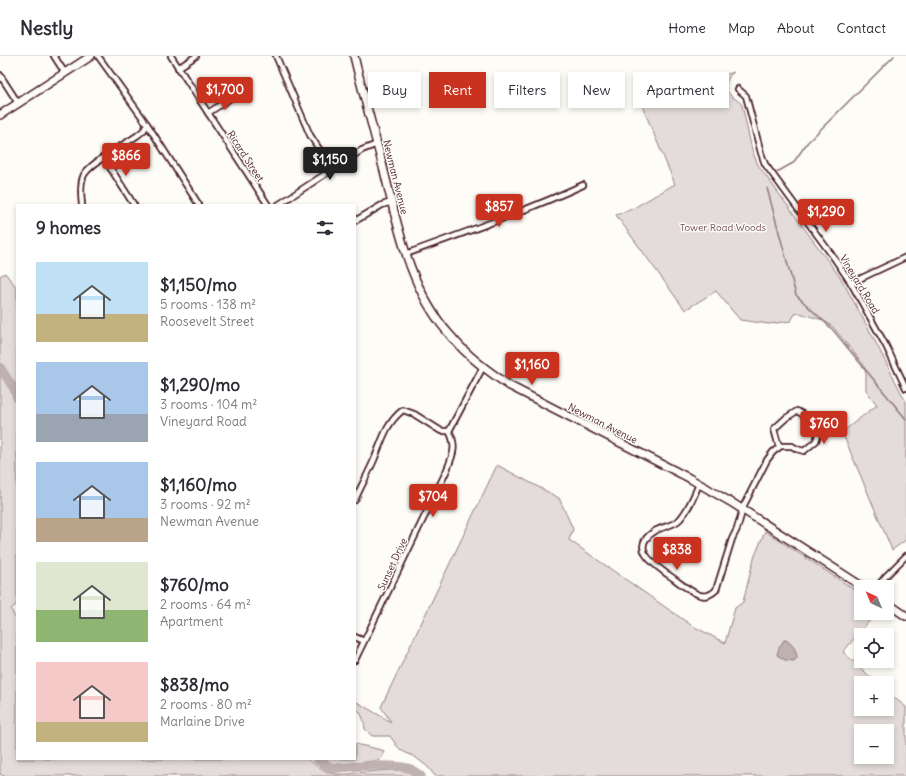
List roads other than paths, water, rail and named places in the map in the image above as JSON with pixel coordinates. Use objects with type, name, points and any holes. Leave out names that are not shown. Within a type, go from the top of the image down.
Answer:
[{"type":"main road","points":[[0,114],[91,56]]},
{"type":"main road","name":"Newman Avenue","points":[[354,56],[406,254],[419,287],[431,310],[449,334],[468,355],[510,386],[700,484],[744,510],[854,581]]},
{"type":"main road","points":[[894,608],[906,616]]},
{"type":"street","points":[[54,56],[65,73]]},
{"type":"street","points":[[98,56],[147,124],[198,204]]},
{"type":"street","name":"Ricard Street","points":[[171,56],[267,204]]},
{"type":"street","points":[[178,68],[196,56]]},
{"type":"street","points":[[276,56],[310,135],[332,169]]},
{"type":"street","points":[[0,75],[18,103]]},
{"type":"street","name":"Vineyard Road","points":[[738,89],[746,96],[760,153],[765,164],[851,283],[886,346],[906,388]]},
{"type":"street","points":[[208,113],[234,96]]},
{"type":"street","points":[[82,204],[81,188],[83,175],[88,169],[138,135],[144,130],[147,124]]},
{"type":"street","points":[[280,204],[362,150],[377,144]]},
{"type":"street","points":[[104,158],[133,204]]},
{"type":"street","points":[[406,254],[564,194],[583,184]]},
{"type":"street","points":[[356,221],[382,205],[392,202]]},
{"type":"street","points":[[851,283],[906,257]]},
{"type":"street","points":[[356,498],[388,426],[394,416],[403,410],[414,414],[441,431],[449,431],[483,367]]},
{"type":"street","points":[[700,484],[686,511],[679,520],[669,526],[656,530],[646,539],[643,548],[646,557],[687,588],[699,595],[706,596],[712,594],[716,590],[732,539],[744,510],[744,505],[767,460],[779,447],[786,445],[804,451],[816,441],[818,435],[804,415],[797,411],[786,418],[774,429],[779,447]]},
{"type":"street","name":"Sunset Drive","points":[[356,658],[443,478],[454,452],[453,437],[449,431]]},
{"type":"street","points":[[883,580],[906,556]]},
{"type":"street","points":[[356,637],[364,641]]},
{"type":"waterway","points":[[777,172],[793,163],[807,143],[894,56]]},
{"type":"waterway","points":[[767,188],[796,295],[833,330],[906,419]]},
{"type":"waterway","points":[[0,367],[14,389],[16,395]]},
{"type":"waterway","points":[[318,760],[330,769],[394,766],[411,769],[421,776]]},
{"type":"park label","name":"Tower Road Woods","points":[[723,227]]}]
